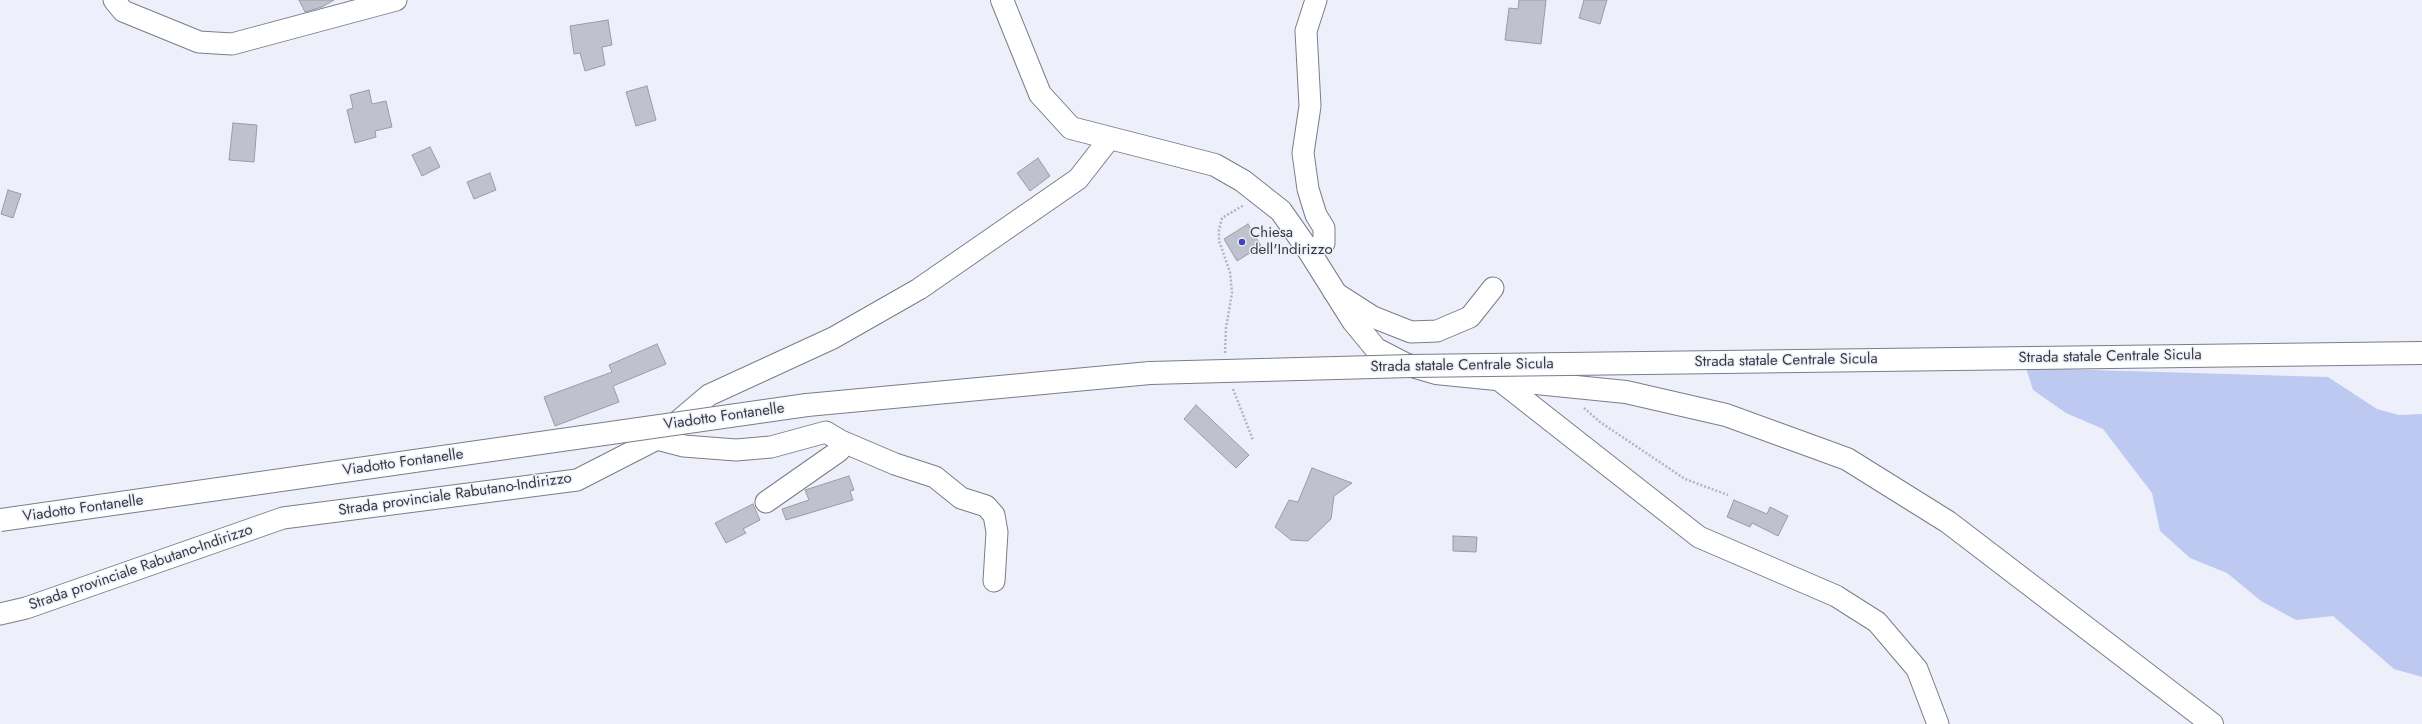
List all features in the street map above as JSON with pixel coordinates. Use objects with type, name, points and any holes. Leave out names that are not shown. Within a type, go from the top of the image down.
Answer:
[{"type":"main road","points":[[1002,0],[1040,94],[1071,128],[1215,165],[1244,181],[1281,211],[1309,251],[1353,321],[1376,349],[1405,364],[1436,373],[1626,392],[1726,414],[1847,459],[1948,522],[2212,724]]},
{"type":"main road","name":"Strada statale Centrale Sicula","points":[[807,405],[1150,373],[1411,366],[2422,353]]},
{"type":"main road","name":"Viadotto Fontanelle","points":[[0,520],[807,405]]},
{"type":"street","points":[[114,0],[123,11],[199,42],[232,44],[396,0]]},
{"type":"street","points":[[1309,251],[1324,243],[1324,228],[1316,215],[1308,189],[1303,154],[1310,106],[1306,32],[1316,0]]},
{"type":"street","name":"Strada provinciale Rabutano-Indirizzo","points":[[0,614],[26,608],[283,518],[577,480],[638,451],[657,439],[709,395],[833,338],[919,289],[1078,179],[1110,138]]},
{"type":"street","points":[[1334,292],[1379,320],[1411,332],[1437,331],[1470,316],[1493,288]]},
{"type":"street","points":[[1499,380],[1699,537],[1836,596],[1877,622],[1917,669],[1938,724]]},
{"type":"street","points":[[657,439],[684,446],[736,450],[771,447],[826,432],[841,441],[895,464],[935,477],[961,498],[986,506],[994,515],[997,532],[994,581]]},
{"type":"street","points":[[766,502],[839,451],[841,441]]},
{"type":"path","points":[[1225,354],[1226,328],[1232,293],[1230,272],[1219,241],[1219,230],[1222,218],[1262,196]]},
{"type":"path","points":[[1232,382],[1235,397],[1253,440]]},
{"type":"path","points":[[1583,406],[1600,422],[1685,479],[1728,495]]},
{"type":"shaded area","points":[[2026,368],[2328,377],[2377,409],[2399,415],[2422,414],[2422,677],[2394,669],[2333,616],[2296,620],[2261,601],[2227,573],[2190,558],[2160,531],[2152,493],[2103,429],[2066,413],[2033,390]]},
{"type":"building","points":[[299,0],[334,0],[322,7],[305,12]]},
{"type":"building","points":[[1519,0],[1546,0],[1541,44],[1505,40],[1509,8],[1518,9]]},
{"type":"building","points":[[1584,0],[1607,0],[1600,24],[1579,18]]},
{"type":"building","points":[[608,20],[612,45],[602,47],[605,65],[585,71],[580,53],[574,54],[570,26]]},
{"type":"building","points":[[647,86],[656,120],[636,126],[626,92]]},
{"type":"building","points":[[369,90],[372,104],[386,101],[392,127],[375,131],[376,137],[355,143],[347,110],[353,108],[350,95]]},
{"type":"building","points":[[233,123],[257,125],[254,162],[229,160]]},
{"type":"building","points":[[430,147],[440,167],[422,176],[412,155]]},
{"type":"building","points":[[1038,158],[1050,176],[1030,191],[1017,173]]},
{"type":"building","points":[[490,173],[496,190],[474,199],[467,182]]},
{"type":"building","points":[[8,190],[21,194],[13,218],[1,214]]},
{"type":"building","name":"Chiesa dell'Indirizzo","points":[[1248,224],[1261,246],[1237,261],[1224,239]]},
{"type":"building","points":[[657,344],[666,364],[613,386],[619,402],[555,426],[544,397],[612,372],[609,365]]},
{"type":"building","points":[[1196,405],[1249,455],[1236,468],[1184,419]]},
{"type":"building","points":[[1312,468],[1352,483],[1334,496],[1331,519],[1308,541],[1291,540],[1275,527],[1289,500],[1298,502]]},
{"type":"building","points":[[849,476],[854,490],[850,491],[853,500],[786,520],[782,509],[809,500],[805,490]]},
{"type":"building","points":[[1734,500],[1767,514],[1770,507],[1788,516],[1778,536],[1752,523],[1750,527],[1727,517]]},
{"type":"building","points":[[753,504],[760,520],[743,529],[746,533],[726,543],[715,523]]},
{"type":"building","points":[[1453,536],[1477,537],[1476,552],[1453,551]]},
{"type":"place","name":"Chiesa dell'Indirizzo","points":[[1242,242]]}]
